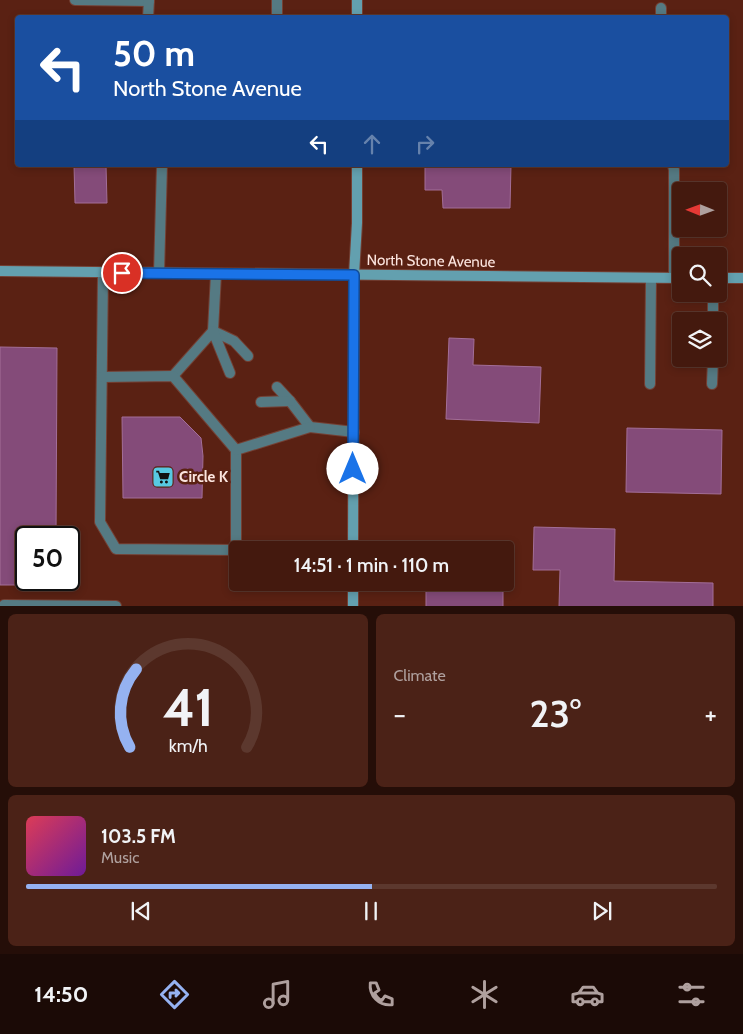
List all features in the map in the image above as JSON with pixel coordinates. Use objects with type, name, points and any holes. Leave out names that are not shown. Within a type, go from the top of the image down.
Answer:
[{"type":"main road","points":[[357,0],[357,15]]},
{"type":"main road","points":[[353,541],[354,275],[357,223],[357,167]]},
{"type":"main road","name":"North Stone Avenue","points":[[0,271],[672,278]]},
{"type":"main road","points":[[727,278],[743,278]]},
{"type":"main road","points":[[352,606],[353,591]]},
{"type":"lane","points":[[75,0],[149,1],[148,15]]},
{"type":"lane","points":[[277,0],[277,15]]},
{"type":"lane","points":[[159,273],[162,167]]},
{"type":"lane","points":[[673,167],[677,247]]},
{"type":"lane","points":[[103,273],[100,522],[116,549],[229,550]]},
{"type":"lane","points":[[216,274],[213,331],[230,373]]},
{"type":"lane","points":[[650,384],[651,278]]},
{"type":"lane","points":[[102,377],[172,376],[213,331]]},
{"type":"lane","points":[[213,331],[234,341],[248,356]]},
{"type":"lane","points":[[712,384],[713,367]]},
{"type":"lane","points":[[172,376],[236,450],[237,541]]},
{"type":"lane","points":[[277,387],[290,400],[310,427]]},
{"type":"lane","points":[[261,402],[290,400]]},
{"type":"lane","points":[[236,450],[310,427],[354,432]]},
{"type":"lane","points":[[4,605],[116,606]]},
{"type":"building","points":[[74,167],[106,167],[107,203],[75,203]]},
{"type":"building","points":[[425,167],[511,167],[510,208],[443,208],[442,190],[425,190]]},
{"type":"building","points":[[449,338],[474,339],[473,365],[541,367],[539,423],[446,419]]},
{"type":"building","points":[[0,347],[57,348],[56,526],[15,526],[15,585],[0,585]]},
{"type":"building","name":"Circle K","points":[[122,417],[180,417],[201,438],[203,456],[202,498],[123,498]]},
{"type":"building","points":[[627,428],[722,430],[721,494],[626,492]]},
{"type":"building","points":[[534,527],[615,529],[614,581],[713,583],[713,606],[559,606],[560,570],[533,570]]},
{"type":"building","points":[[426,591],[503,591],[503,606],[426,606]]},
{"type":"place","name":"Circle K","points":[[163,477]]},
{"type":"route","points":[[122,273],[354,275],[353,469]]}]
